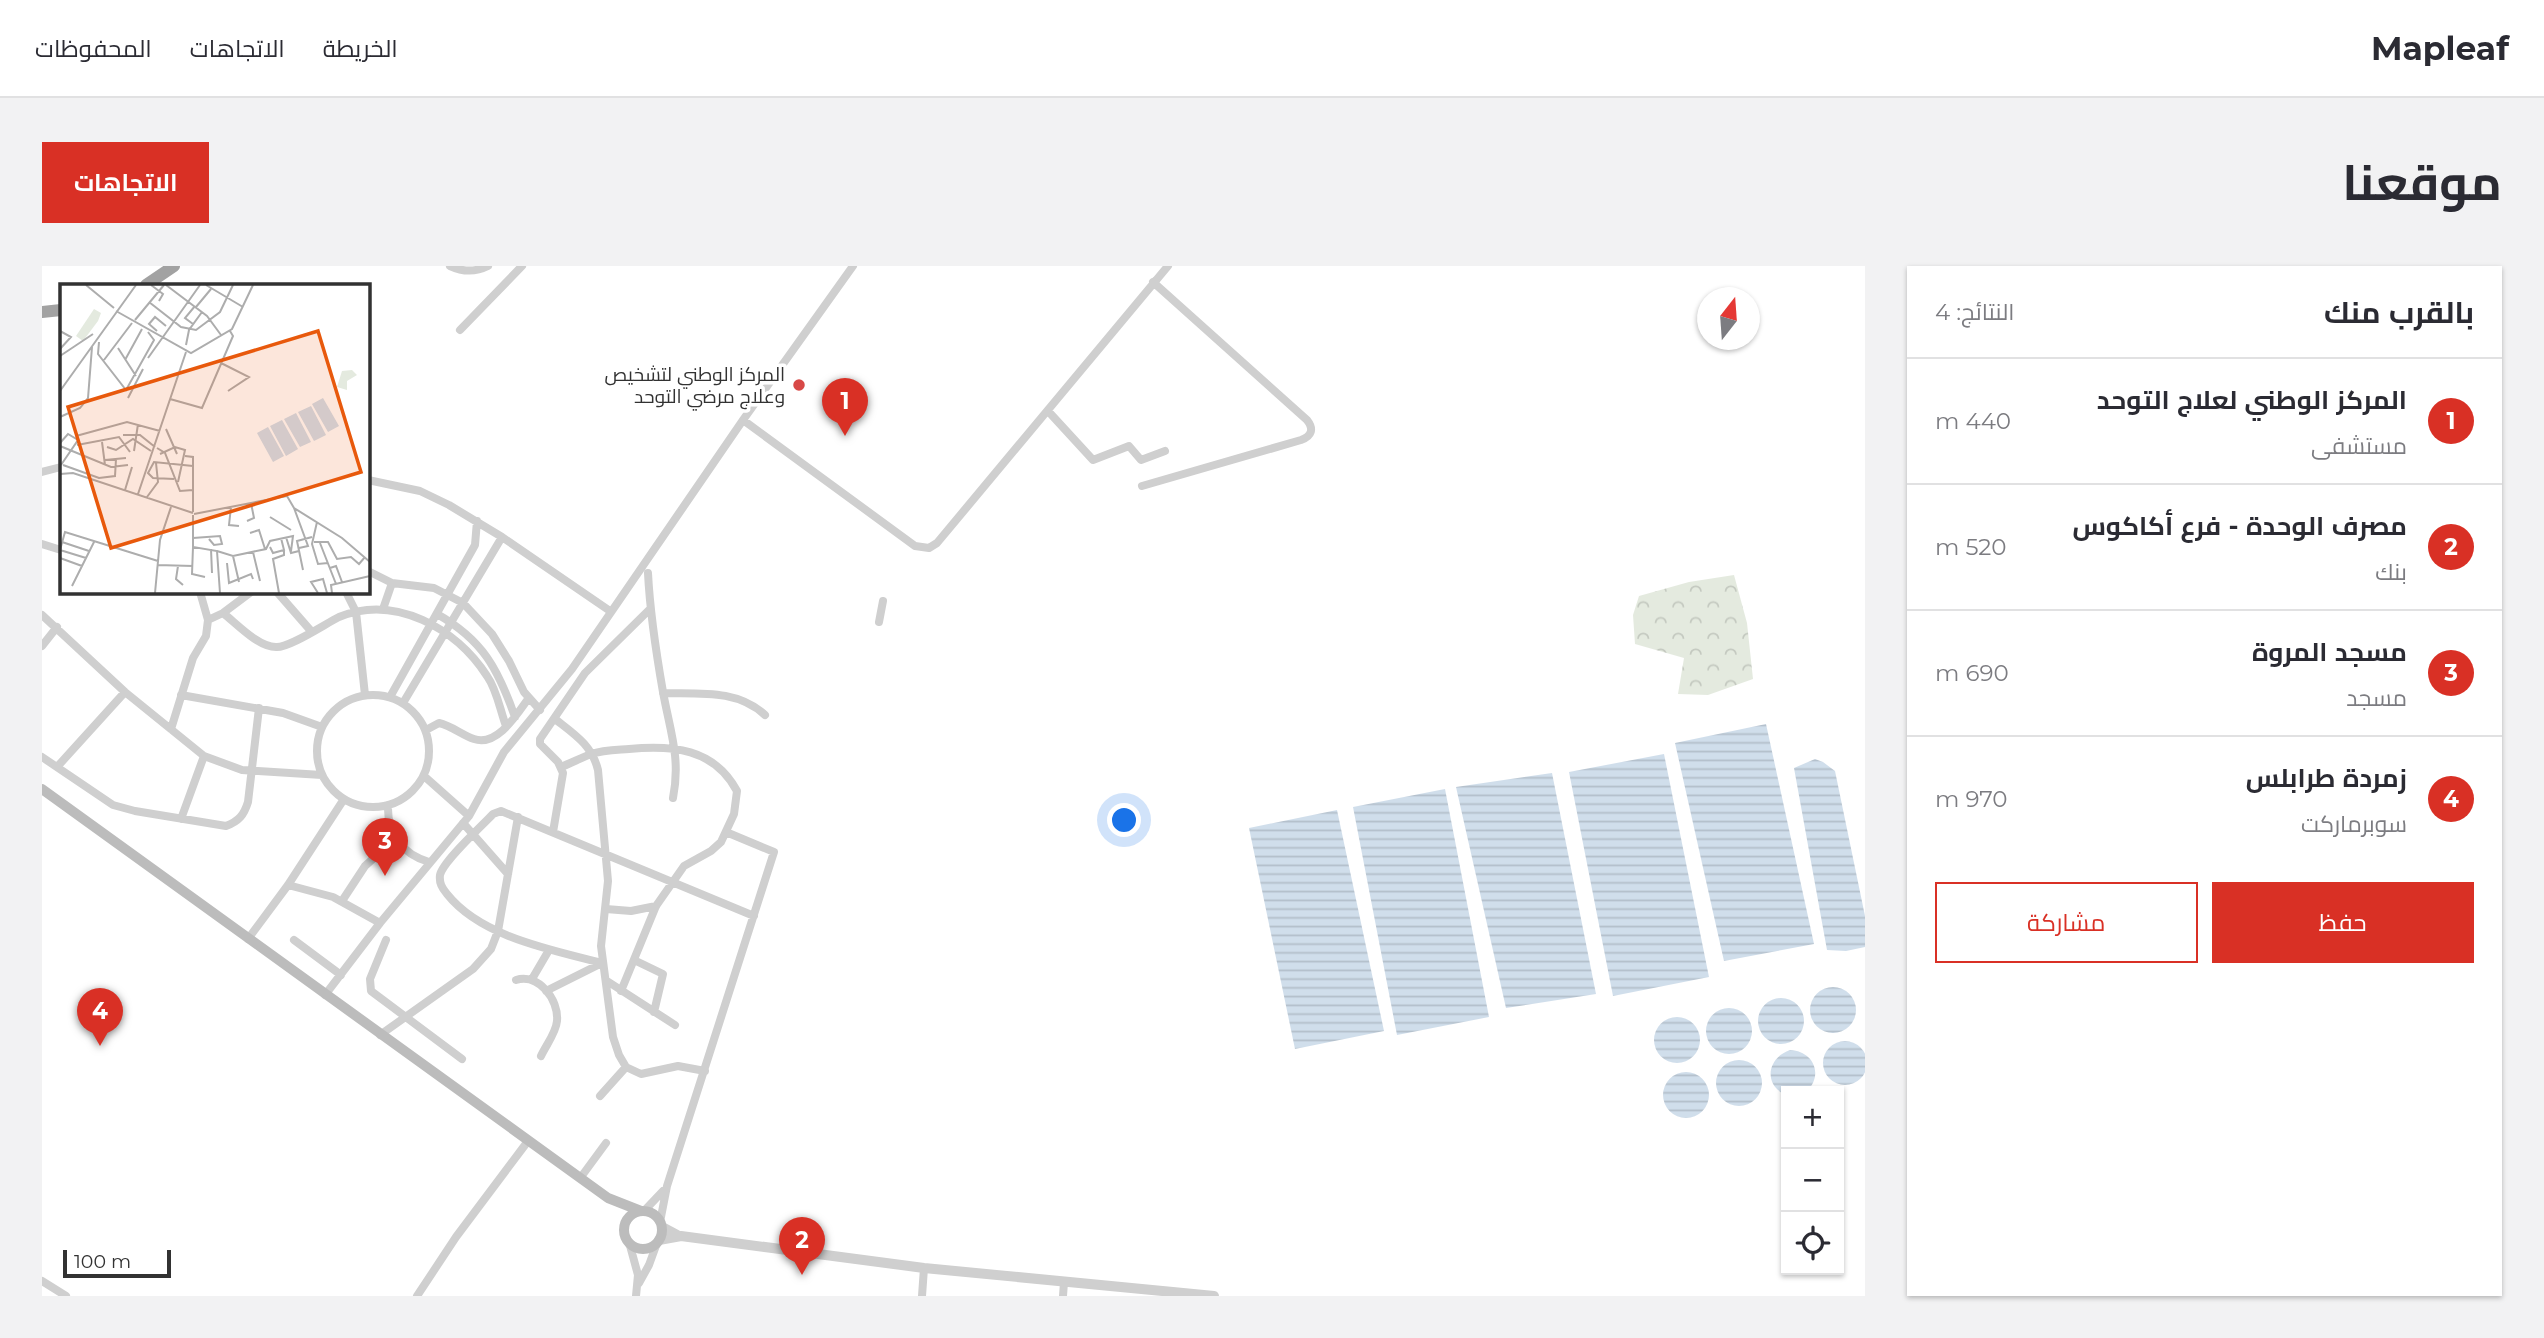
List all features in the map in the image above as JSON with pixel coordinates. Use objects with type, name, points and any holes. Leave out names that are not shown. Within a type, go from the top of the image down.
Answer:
[{"type":"highway","points":[[147,284],[174,266]]},
{"type":"highway","points":[[42,312],[60,310]]},
{"type":"main road","points":[[42,789],[608,1198],[654,1215],[661,1225],[658,1242],[643,1249],[626,1237],[619,1214],[608,1198]]},
{"type":"main road","points":[[626,1237],[629,1218],[643,1211]]},
{"type":"street","points":[[450,266],[465,271],[488,266]]},
{"type":"street","points":[[460,330],[522,266]]},
{"type":"street","points":[[326,995],[380,923],[466,819],[504,752],[572,669],[743,420],[853,266]]},
{"type":"street","points":[[743,420],[915,546],[925,549],[937,543],[1168,266]]},
{"type":"street","points":[[1142,486],[1308,438],[1311,432],[1307,420],[1153,282]]},
{"type":"street","points":[[1048,411],[1093,460],[1129,446],[1141,460],[1165,451]]},
{"type":"street","points":[[42,472],[60,467]]},
{"type":"street","points":[[369,483],[420,491],[477,521],[610,611]]},
{"type":"street","points":[[390,697],[475,545],[477,521]]},
{"type":"street","points":[[402,703],[502,537]]},
{"type":"street","points":[[42,544],[60,550]]},
{"type":"street","points":[[369,572],[392,583],[423,585],[463,603],[492,634],[528,699],[540,709]]},
{"type":"street","points":[[648,573],[650,609],[663,693],[676,748],[677,775],[673,799]]},
{"type":"street","points":[[383,609],[392,583]]},
{"type":"street","points":[[171,729],[193,658],[206,636],[208,620],[200,593]]},
{"type":"street","points":[[208,620],[223,613],[250,593]]},
{"type":"street","points":[[278,593],[311,631]]},
{"type":"street","points":[[346,593],[356,612],[365,695]]},
{"type":"street","points":[[879,622],[883,601]]},
{"type":"street","points":[[223,613],[260,641],[274,648],[290,644],[311,631],[356,612],[383,609],[407,613],[432,624],[472,655],[493,686],[506,726]]},
{"type":"street","points":[[553,832],[564,779],[561,767],[539,741],[585,673],[650,609]]},
{"type":"street","points":[[437,614],[452,622],[485,653],[502,682],[514,717]]},
{"type":"street","points":[[42,615],[125,692],[204,756],[229,767],[251,771],[322,775]]},
{"type":"street","points":[[42,646],[57,628]]},
{"type":"street","points":[[493,686],[502,682]]},
{"type":"street","points":[[57,767],[125,692]]},
{"type":"street","points":[[663,693],[730,696],[746,700],[765,715]]},
{"type":"street","points":[[181,695],[259,708],[297,717],[322,727]]},
{"type":"street","points":[[365,695],[390,697],[416,714],[426,730],[429,758],[424,776],[409,794],[388,805],[365,806],[344,799],[322,775],[317,751],[322,727],[335,709],[354,698],[365,695]]},
{"type":"street","points":[[426,730],[436,723],[442,723],[481,741],[494,737],[528,699]]},
{"type":"street","points":[[42,757],[113,804],[226,826],[237,821],[248,803],[259,708]]},
{"type":"street","points":[[555,719],[580,737],[593,754],[598,770],[606,854],[602,963],[607,981],[613,1037],[626,1067],[641,1074],[678,1066],[705,1071]]},
{"type":"street","points":[[561,767],[593,754],[634,748],[676,748],[703,757],[719,766],[737,791],[737,802],[726,832],[716,847],[690,862],[656,906],[621,991]]},
{"type":"street","points":[[181,818],[204,756]]},
{"type":"street","points":[[424,776],[466,819],[473,834],[508,874]]},
{"type":"street","points":[[248,939],[288,885],[344,799]]},
{"type":"street","points":[[388,805],[389,822],[396,838],[410,854],[429,862]]},
{"type":"street","points":[[602,963],[549,950],[498,931],[462,911],[441,885],[442,869],[496,812],[505,812],[754,916]]},
{"type":"street","points":[[380,1035],[483,959],[491,948],[498,931],[518,817]]},
{"type":"street","points":[[726,832],[774,852],[667,1186],[661,1225],[681,1236],[924,1268],[1214,1296]]},
{"type":"street","points":[[342,901],[365,866],[396,838]]},
{"type":"street","points":[[288,885],[324,893],[380,923]]},
{"type":"street","points":[[606,909],[631,911],[656,906]]},
{"type":"street","points":[[294,940],[341,975]]},
{"type":"street","points":[[386,940],[369,979],[369,987],[374,995],[462,1059]]},
{"type":"street","points":[[532,979],[549,950]]},
{"type":"street","points":[[634,960],[663,974],[654,1012]]},
{"type":"street","points":[[546,991],[602,963]]},
{"type":"street","points":[[516,980],[532,979],[540,983],[556,1010],[557,1019],[541,1056]]},
{"type":"street","points":[[607,981],[675,1024]]},
{"type":"street","points":[[600,1096],[626,1067]]},
{"type":"street","points":[[417,1296],[456,1237],[528,1141]]},
{"type":"street","points":[[581,1177],[606,1143]]},
{"type":"street","points":[[643,1211],[667,1186]]},
{"type":"street","points":[[636,1296],[639,1283],[658,1242],[681,1236]]},
{"type":"street","points":[[626,1237],[637,1266],[639,1283]]},
{"type":"street","points":[[922,1296],[924,1268]]},
{"type":"street","points":[[42,1281],[66,1296]]},
{"type":"street","points":[[1063,1282],[1063,1296]]},
{"type":"green space","points":[[1734,575],[1747,623],[1753,679],[1708,695],[1678,694],[1684,658],[1635,644],[1633,615],[1639,596],[1689,582]]},
{"type":"water","points":[[1766,724],[1814,944],[1724,961],[1675,743]]},
{"type":"water","points":[[1664,754],[1709,977],[1613,996],[1569,772]]},
{"type":"water","points":[[1815,759],[1835,771],[1865,916],[1865,947],[1846,951],[1827,950],[1794,768]]},
{"type":"water","points":[[1552,773],[1596,994],[1506,1008],[1456,787]]},
{"type":"water","points":[[1445,789],[1489,1017],[1397,1035],[1353,807]]},
{"type":"water","points":[[1337,810],[1384,1031],[1295,1049],[1249,828]]},
{"type":"water","points":[[1833,987],[1849,994],[1856,1010],[1849,1026],[1833,1033],[1817,1026],[1810,1010],[1817,994]]},
{"type":"water","points":[[1781,998],[1797,1005],[1804,1021],[1797,1037],[1781,1044],[1765,1037],[1758,1021],[1765,1005]]},
{"type":"water","points":[[1729,1008],[1745,1015],[1752,1031],[1745,1047],[1729,1054],[1713,1047],[1706,1031],[1713,1015]]},
{"type":"water","points":[[1677,1017],[1693,1024],[1700,1040],[1693,1056],[1677,1063],[1661,1056],[1654,1040],[1661,1024]]},
{"type":"water","points":[[1845,1041],[1854,1042],[1861,1047],[1866,1054],[1866,1072],[1861,1079],[1854,1084],[1845,1085],[1836,1084],[1829,1079],[1824,1072],[1823,1063],[1824,1054],[1829,1047],[1836,1042]]},
{"type":"water","points":[[1790,1050],[1798,1051],[1810,1059],[1815,1071],[1811,1086],[1781,1086],[1781,1092],[1779,1091],[1771,1078],[1771,1072],[1776,1059]]},
{"type":"water","points":[[1739,1060],[1755,1067],[1762,1083],[1755,1099],[1739,1106],[1723,1099],[1716,1083],[1723,1067]]},
{"type":"water","points":[[1686,1072],[1702,1079],[1709,1095],[1702,1111],[1686,1118],[1670,1111],[1663,1095],[1670,1079]]},
{"type":"place","name":"المركز الوطني لتشخيص وعلاج مرضي التوحد","points":[[799,385]]},
{"type":"place","name":"المركز الوطني لعلاج التوحد","points":[[845,436]]},
{"type":"place","name":"مسجد المروة","points":[[385,876]]},
{"type":"place","name":"زمردة طرابلس","points":[[100,1046]]},
{"type":"place","name":"مصرف الوحدة - فرع أكاكوس","points":[[802,1275]]}]
